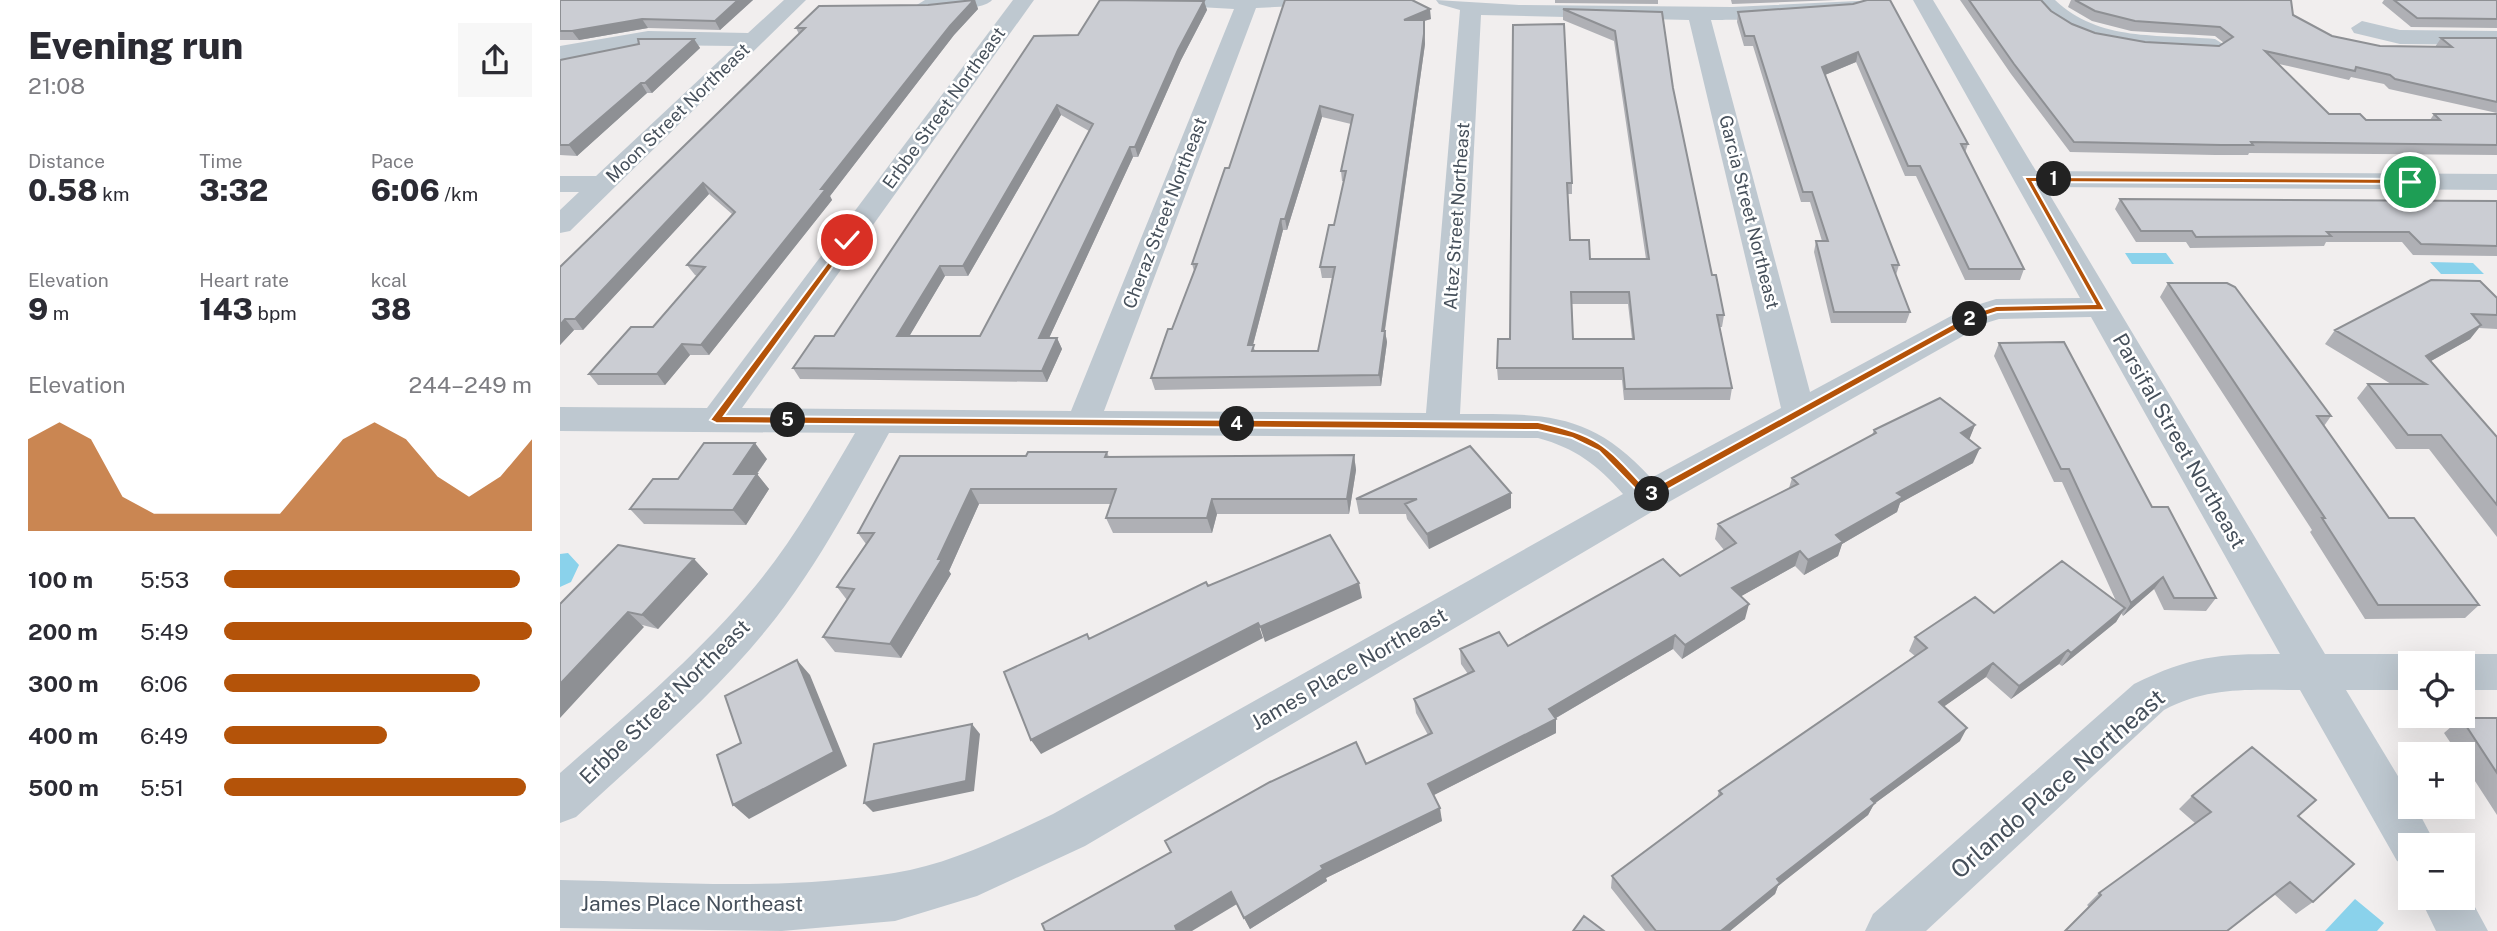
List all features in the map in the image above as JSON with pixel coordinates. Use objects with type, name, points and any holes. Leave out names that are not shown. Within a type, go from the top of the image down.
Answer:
[{"type":"street","points":[[906,6],[982,0]]},
{"type":"street","name":"Erbbe Street Northeast","points":[[716,420],[1024,0]]},
{"type":"street","points":[[1182,0],[1247,3],[1294,0]]},
{"type":"street","points":[[1458,3],[1512,10],[1698,12],[1796,10],[1868,0]]},
{"type":"street","name":"Parsifal Street Northeast","points":[[1923,0],[2406,833]]},
{"type":"street","points":[[2043,0],[2063,21],[2096,35],[2133,41],[2215,46]]},
{"type":"street","name":"Cheraz Street Northeast","points":[[1083,423],[1247,3]]},
{"type":"street","name":"Altez Street Northeast","points":[[1442,426],[1458,3]]},
{"type":"street","name":"Moon Street Northeast","points":[[560,225],[754,40],[800,4]]},
{"type":"street","name":"Garcia Street Northeast","points":[[1698,12],[1799,412]]},
{"type":"street","points":[[2362,28],[2400,37],[2497,38]]},
{"type":"street","points":[[560,53],[648,38],[754,40]]},
{"type":"street","points":[[2027,179],[2497,182]]},
{"type":"street","points":[[560,184],[604,184]]},
{"type":"street","name":"James Place Northeast","points":[[560,904],[763,919],[895,897],[977,873],[1058,836],[1647,497],[1975,316],[1996,309],[2101,307]]},
{"type":"street","points":[[560,419],[1538,426],[1575,434],[1602,449],[1647,497]]},
{"type":"street","name":"Erbbe Street Northeast","points":[[560,802],[682,691],[761,608],[817,529],[880,421]]},
{"type":"street","name":"Orlando Place Northeast","points":[[1890,931],[2149,697],[2184,679],[2218,674],[2398,672]]},
{"type":"street","points":[[2475,672],[2497,672]]},
{"type":"street","points":[[2451,910],[2463,931]]},
{"type":"water","points":[[2125,253],[2166,253],[2174,264],[2132,264]]},
{"type":"water","points":[[2430,262],[2473,263],[2484,274],[2441,274]]},
{"type":"water","points":[[568,553],[579,565],[571,582],[560,587],[560,554]]},
{"type":"water","points":[[2355,899],[2384,923],[2377,931],[2325,931]]},
{"type":"building","points":[[560,0],[738,0],[715,21],[642,19],[560,31]]},
{"type":"building","points":[[974,0],[950,26],[821,189],[826,189],[701,345],[682,344],[657,374],[589,374],[631,327],[653,327],[705,267],[687,265],[735,212],[703,183],[575,319],[565,319],[560,325],[560,267],[805,28],[796,28],[819,6],[928,5]]},
{"type":"building","points":[[1100,0],[1204,1],[1178,50],[1135,147],[1130,147],[1039,338],[1057,338],[1042,371],[793,368],[815,336],[834,336],[1034,36],[1078,35]],"holes":[[[1057,105],[1093,124],[980,336],[897,336],[940,266],[963,266]]]},
{"type":"building","points":[[1285,0],[1412,0],[1430,9],[1404,20],[1424,20],[1424,34],[1382,331],[1385,331],[1379,375],[1151,378],[1168,329],[1172,329],[1197,264],[1192,264],[1225,168],[1229,168]],"holes":[[[1320,106],[1353,115],[1341,171],[1346,171],[1334,225],[1329,225],[1320,267],[1335,267],[1318,351],[1252,351],[1254,345],[1248,345],[1281,219],[1285,219]]]},
{"type":"building","points":[[1867,0],[1890,0],[1968,144],[1961,144],[2024,269],[1969,269],[1920,166],[1908,166],[1858,52],[1822,67],[1899,265],[1892,265],[1910,312],[1834,312],[1816,241],[1828,241],[1812,192],[1803,192],[1754,36],[1745,36],[1738,12],[1853,4]]},
{"type":"building","points":[[1969,0],[2041,0],[2051,11],[2072,24],[2095,33],[2145,42],[2219,46],[2233,37],[2220,27],[2135,21],[2095,11],[2075,0],[2291,0],[2293,15],[2332,36],[2380,46],[2452,47],[2441,38],[2497,38],[2497,102],[2395,79],[2390,75],[2356,67],[2355,71],[2265,51],[2329,114],[2360,114],[2366,120],[2440,120],[2434,114],[2497,114],[2497,145],[2074,142]]},
{"type":"building","points":[[2394,0],[2497,0],[2497,19],[2417,18]]},
{"type":"building","points":[[1563,9],[1662,12],[1673,88],[1712,275],[1716,275],[1724,315],[1717,315],[1732,388],[1625,389],[1623,368],[1497,368],[1498,339],[1510,339],[1513,25],[1564,24],[1572,183],[1567,183],[1570,240],[1589,240],[1590,259],[1649,259],[1615,31]],"holes":[[[1571,292],[1629,292],[1634,339],[1573,339]]]},
{"type":"building","points":[[638,39],[694,39],[569,145],[560,145],[560,60],[639,44]]},
{"type":"building","points":[[2120,199],[2497,201],[2497,246],[2421,244],[2409,232],[2327,232],[2331,236],[2196,237],[2192,231],[2141,231]]},
{"type":"building","points":[[2431,280],[2480,281],[2497,298],[2497,315],[2472,314],[2481,325],[2426,356],[2497,437],[2497,505],[2441,435],[2408,435],[2368,384],[2426,384],[2335,330]]},
{"type":"building","points":[[2168,283],[2227,283],[2235,287],[2331,416],[2317,416],[2389,518],[2414,518],[2479,605],[2378,605],[2322,518],[2325,518]]},
{"type":"building","points":[[2064,342],[2152,507],[2168,507],[2216,598],[2174,598],[2163,577],[2131,603],[2069,469],[2061,469],[1999,343]]},
{"type":"building","points":[[1940,398],[1975,425],[1961,433],[1980,448],[1897,493],[1903,497],[1836,535],[1843,542],[1808,560],[1800,551],[1732,588],[1749,604],[1685,645],[1675,635],[1549,709],[1556,719],[1428,784],[1440,808],[1321,866],[1323,869],[1244,918],[1231,892],[1175,926],[1177,931],[1045,931],[1042,924],[1171,852],[1165,841],[1270,782],[1356,742],[1366,764],[1432,733],[1414,699],[1474,671],[1460,649],[1499,632],[1508,646],[1663,559],[1680,576],[1736,543],[1718,524],[1798,484],[1792,478],[1876,433],[1874,430]]},
{"type":"building","points":[[704,443],[755,443],[734,474],[757,474],[733,510],[630,509],[653,479],[678,479]]},
{"type":"building","points":[[1470,446],[1511,493],[1427,534],[1405,504],[1417,499],[1356,499]]},
{"type":"building","points":[[1028,452],[1107,452],[1105,457],[1354,455],[1347,499],[1212,499],[1207,518],[1106,518],[1116,489],[971,489],[938,559],[942,559],[890,644],[823,637],[854,589],[837,587],[874,533],[858,533],[900,456],[1026,456]]},
{"type":"building","points":[[1330,535],[1359,583],[1260,627],[1258,623],[1031,740],[1004,672],[1087,634],[1089,639],[1206,582],[1208,586]]},
{"type":"building","points":[[618,545],[694,559],[642,615],[628,612],[560,684],[560,604]]},
{"type":"building","points":[[2062,561],[2125,608],[2071,653],[2068,650],[2019,686],[1993,663],[1939,702],[1967,728],[1871,799],[1875,803],[1777,879],[1780,883],[1721,931],[1656,931],[1612,876],[1722,794],[1719,791],[1927,648],[1915,637],[1975,597],[1994,613]]},
{"type":"building","points":[[797,660],[834,752],[733,805],[717,755],[741,743],[725,696]]},
{"type":"building","points":[[2475,718],[2497,718],[2497,773],[2468,728],[2475,728]]},
{"type":"building","points":[[972,724],[966,781],[864,803],[874,744]]},
{"type":"building","points":[[2252,747],[2316,800],[2298,816],[2354,864],[2313,902],[2290,882],[2227,931],[2065,931],[2101,895],[2099,893],[2211,812],[2192,796]]},
{"type":"building","points":[[1584,916],[1604,931],[1573,931]]},
{"type":"route","points":[[847,240],[716,420],[1538,426],[1575,434],[1602,449],[1647,497],[1975,316],[1996,309],[2021,307],[2101,307],[2027,179],[2410,182]]}]
